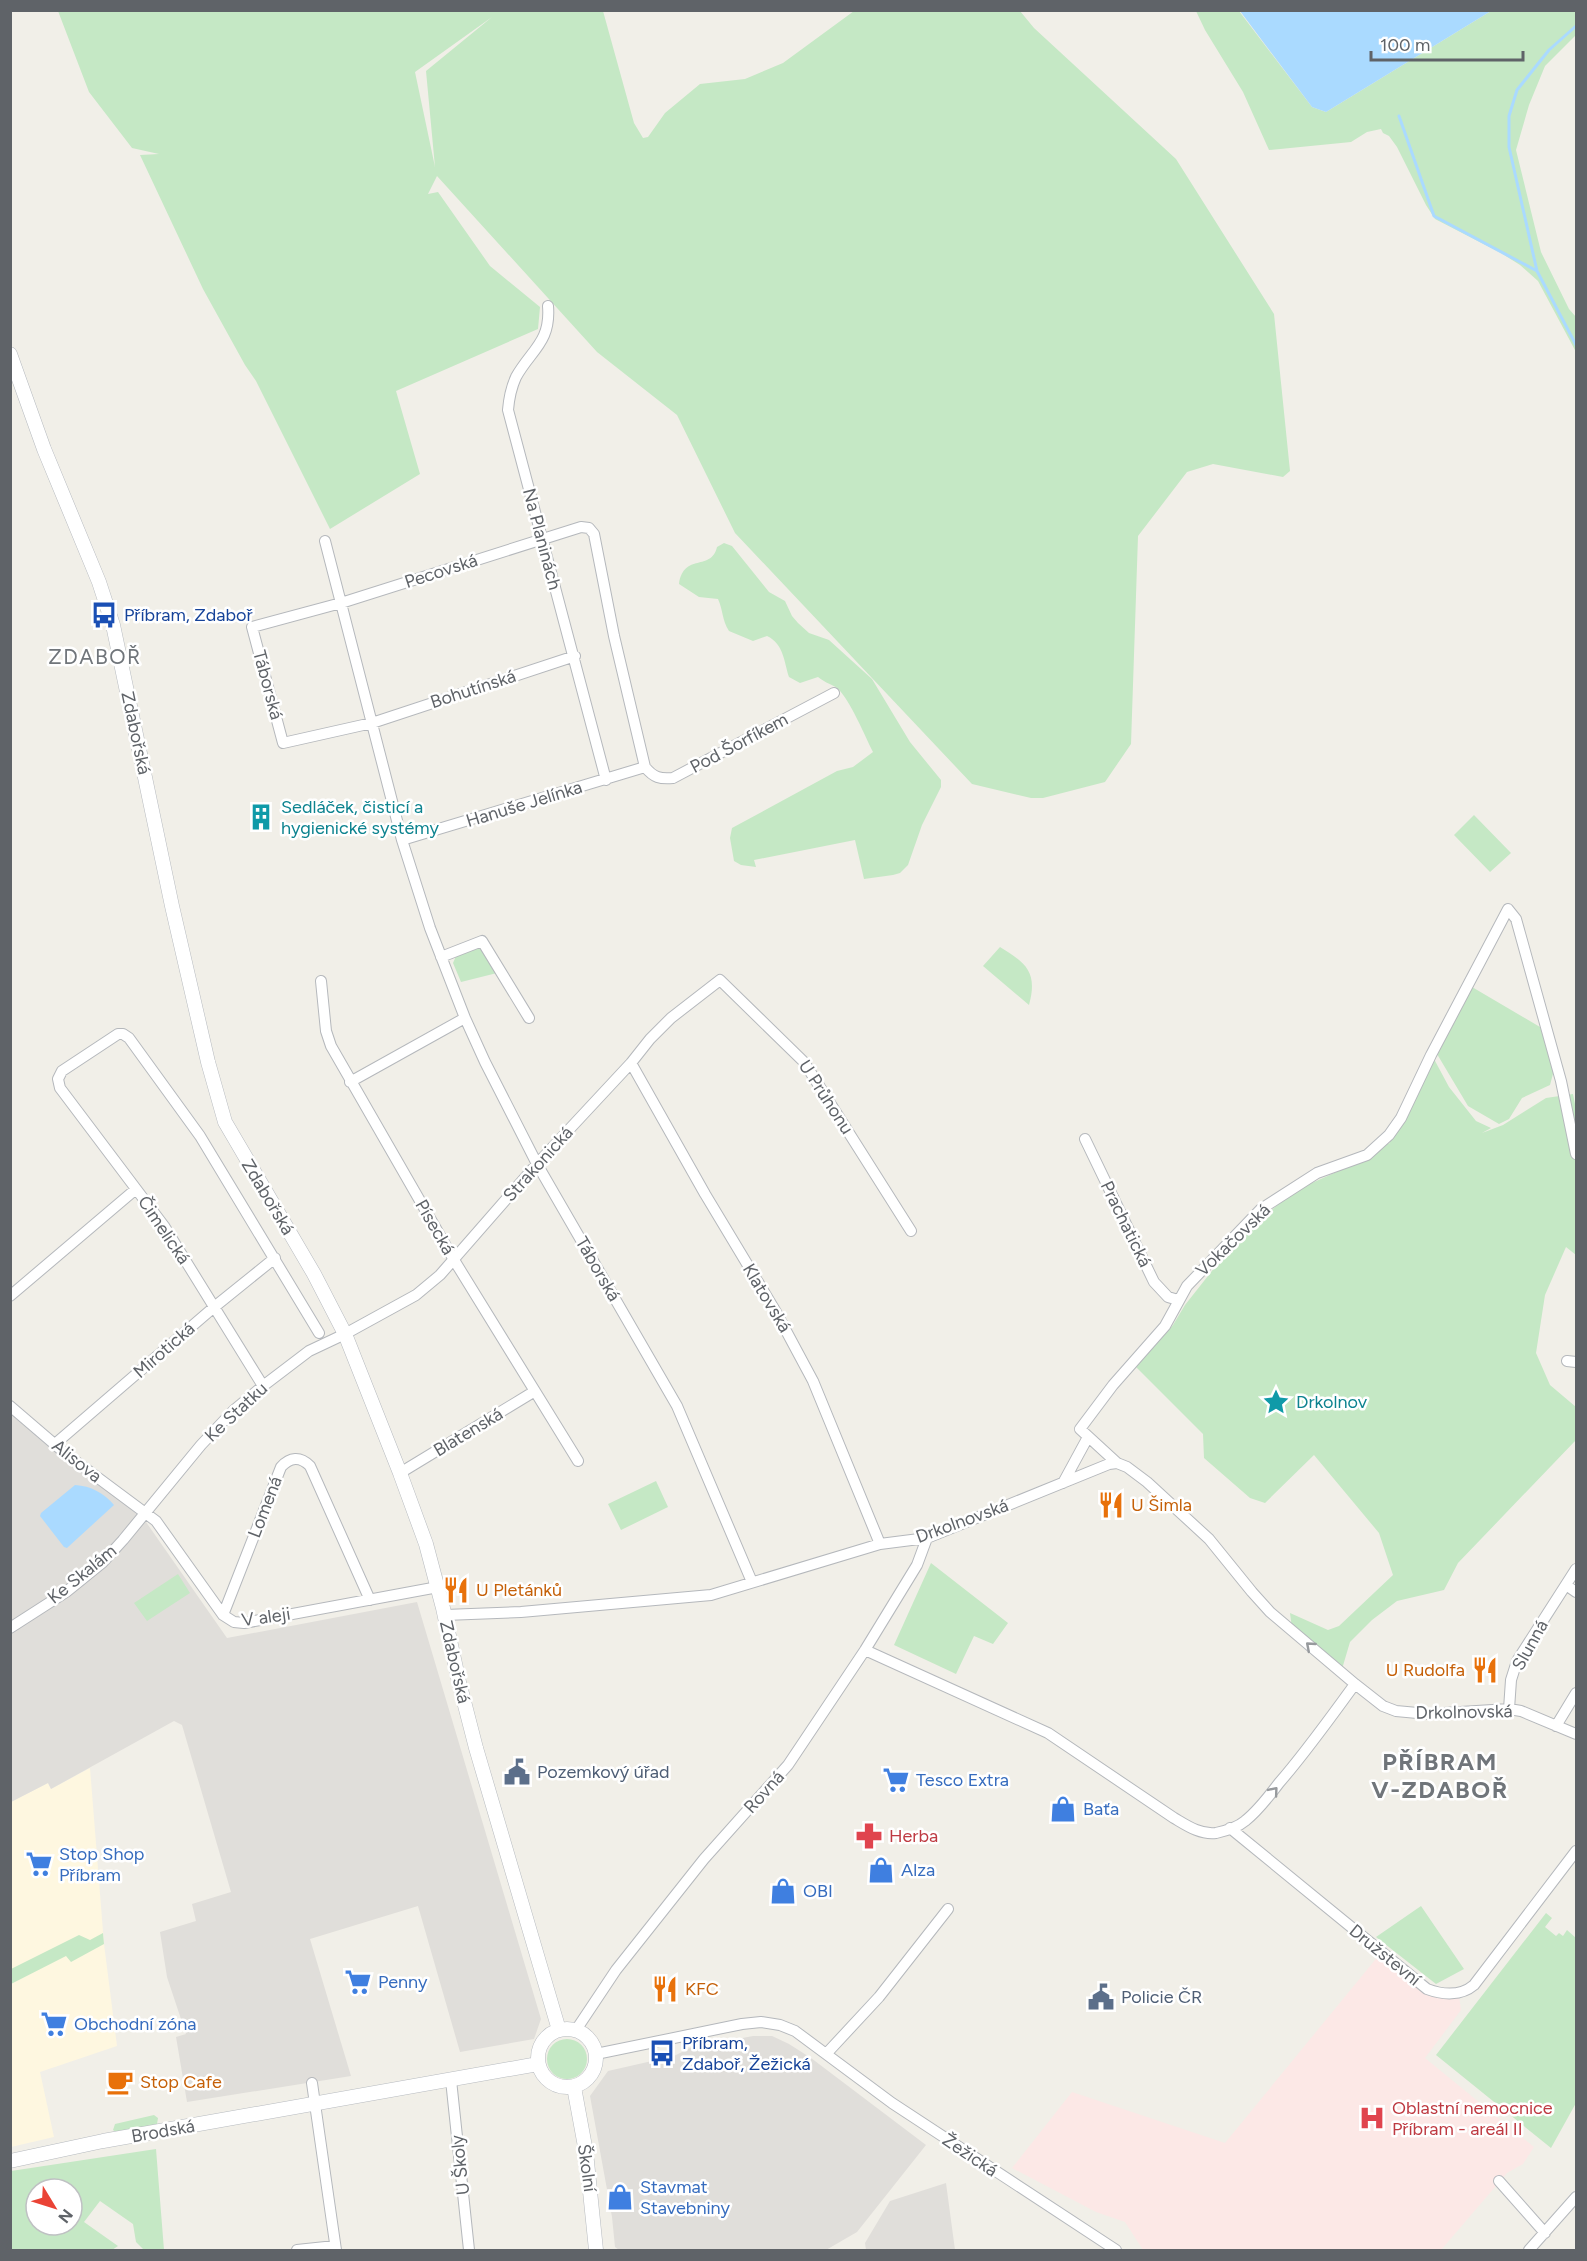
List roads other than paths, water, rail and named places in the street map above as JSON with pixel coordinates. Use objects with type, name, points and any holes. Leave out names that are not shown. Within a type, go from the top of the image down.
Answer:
[{"type":"street","name":"Na Planinách","points":[[548,306],[550,321],[542,343],[517,376],[510,392],[508,410],[606,780]]},
{"type":"street","name":"Zdabořská","points":[[10,354],[44,449],[99,582],[113,625],[203,1040],[225,1122],[314,1274],[345,1334],[400,1473],[426,1544],[476,1748],[559,2030]]},
{"type":"street","name":"Pecovská","points":[[341,603],[542,538],[581,527],[589,528],[594,534],[614,636],[645,767]]},
{"type":"street","name":"Táborská","points":[[325,541],[402,840],[441,957],[465,1018],[537,1164],[677,1406],[752,1582]]},
{"type":"street","name":"Táborská","points":[[341,603],[252,627],[283,743],[372,723]]},
{"type":"street","name":"Bohutínská","points":[[372,723],[575,656]]},
{"type":"street","name":"Pod Šorfíkem","points":[[645,767],[651,775],[660,779],[674,778],[834,693]]},
{"type":"street","name":"Hanuše Jelínka","points":[[402,840],[645,767]]},
{"type":"street","name":"Vokačovská","points":[[1063,1483],[1084,1433],[1113,1385],[1165,1326],[1178,1300],[1195,1277],[1261,1209],[1317,1173],[1367,1155],[1377,1148],[1401,1118],[1431,1055],[1508,909],[1516,919],[1561,1081],[1576,1154]]},
{"type":"street","points":[[441,957],[482,941],[530,1018]]},
{"type":"street","name":"Strakonická","points":[[345,1334],[416,1295],[454,1260],[650,1039],[671,1018],[720,980]]},
{"type":"street","name":"U Průhonu","points":[[720,980],[804,1062],[911,1231]]},
{"type":"street","name":"Písecká","points":[[321,981],[326,1031],[331,1046],[350,1082],[454,1260],[578,1461]]},
{"type":"street","points":[[350,1082],[465,1018]]},
{"type":"street","name":"Zdabořská","points":[[58,1079],[62,1071],[118,1034],[129,1038],[200,1136],[319,1333]]},
{"type":"street","name":"Klatovská","points":[[631,1063],[813,1380],[880,1544]]},
{"type":"street","name":"Čimelická","points":[[58,1079],[60,1088],[164,1226],[263,1386]]},
{"type":"street","name":"Prachatická","points":[[1085,1138],[1154,1282],[1168,1297],[1178,1300]]},
{"type":"street","points":[[10,1296],[136,1188]]},
{"type":"street","name":"Mirotická","points":[[55,1444],[213,1308],[275,1258]]},
{"type":"street","name":"Ke Statku","points":[[145,1512],[234,1410],[309,1351],[345,1334]]},
{"type":"street","name":"Blatenská","points":[[400,1473],[535,1391]]},
{"type":"street","name":"Alisova","points":[[10,1406],[55,1444],[145,1512]]},
{"type":"street","points":[[1084,1433],[1118,1463]]},
{"type":"street","name":"Lomená","points":[[223,1615],[281,1467],[287,1460],[296,1458],[303,1459],[310,1466],[370,1600]]},
{"type":"street","name":"Drkolnovská","points":[[445,1615],[521,1612],[711,1594],[880,1544],[927,1538],[1109,1464],[1118,1463],[1136,1473],[1154,1488],[1209,1539],[1270,1612],[1383,1706],[1411,1714],[1509,1709],[1521,1711],[1576,1734]]},
{"type":"street","name":"V aleji","points":[[145,1512],[156,1521],[223,1615],[234,1622],[244,1623],[438,1587]]},
{"type":"street","name":"Ke Skalám","points":[[10,1628],[66,1592],[102,1562],[145,1512]]},
{"type":"street","name":"Rovná","points":[[576,2030],[616,1971],[704,1859],[789,1766],[866,1650],[917,1564],[927,1538]]},
{"type":"street","name":"Slunná","points":[[1509,1709],[1511,1680],[1517,1661],[1576,1569]]},
{"type":"street","points":[[1566,1585],[1576,1592]]},
{"type":"street","points":[[866,1650],[1048,1734],[1190,1827],[1204,1833],[1215,1833],[1243,1823],[1256,1812],[1355,1684]]},
{"type":"street","points":[[1556,1726],[1576,1693]]},
{"type":"street","name":"Družstevní","points":[[1230,1828],[1427,1989],[1443,1993],[1462,1992],[1474,1985],[1576,1851]]},
{"type":"street","points":[[827,2053],[868,2010],[948,1910]]},
{"type":"street","name":"Žežická","points":[[596,2054],[726,2027],[761,2022],[780,2025],[795,2031],[892,2103],[1108,2249]]},
{"type":"street","points":[[559,2030],[576,2030],[591,2042],[596,2054],[593,2072],[585,2081],[574,2087],[560,2087],[543,2076],[537,2057],[541,2044],[549,2034],[559,2030]]},
{"type":"street","name":"Brodská","points":[[10,2161],[103,2141],[538,2064]]},
{"type":"street","name":"U Školy","points":[[451,2080],[469,2250]]},
{"type":"street","points":[[297,2250],[335,2248],[312,2083]]},
{"type":"street","name":"Školní","points":[[574,2087],[586,2152],[596,2250]]},
{"type":"street","points":[[1499,2181],[1545,2233]]},
{"type":"street","points":[[1529,2250],[1576,2197]]},
{"type":"water","points":[[1240,11],[1491,11],[1326,112],[1312,107]]},
{"type":"water","points":[[75,1485],[97,1491],[114,1505],[67,1548],[40,1516]]},
{"type":"waterway","points":[[1537,271],[1509,147],[1509,116],[1517,90],[1549,50],[1576,26]]},
{"type":"waterway","points":[[1399,116],[1434,216],[1537,271],[1576,345]]},
{"type":"place","name":"Příbram, Zdaboř","points":[[104,615]]},
{"type":"place","name":"Sedláček, čisticí a hygienické systémy","points":[[261,817]]},
{"type":"place","name":"Drkolnov","points":[[1276,1402]]},
{"type":"place","name":"U Šimla","points":[[1111,1505]]},
{"type":"place","name":"U Pletánků","points":[[456,1590]]},
{"type":"place","name":"U Rudolfa","points":[[1485,1670]]},
{"type":"place","name":"Pozemkový úřad","points":[[517,1772]]},
{"type":"place","name":"Tesco Extra","points":[[896,1780]]},
{"type":"place","name":"Baťa","points":[[1063,1809]]},
{"type":"place","name":"Herba","points":[[869,1836]]},
{"type":"place","name":"Stop Shop Příbram","points":[[39,1864]]},
{"type":"place","name":"Alza","points":[[881,1870]]},
{"type":"place","name":"OBI","points":[[783,1891]]},
{"type":"place","name":"Penny","points":[[358,1982]]},
{"type":"place","name":"KFC","points":[[665,1989]]},
{"type":"place","name":"Policie ČR","points":[[1101,1997]]},
{"type":"place","name":"Obchodní zóna","points":[[54,2024]]},
{"type":"place","name":"Příbram, Zdaboř, Žežická","points":[[662,2053]]},
{"type":"place","name":"Stop Cafe","points":[[120,2082]]},
{"type":"place","name":"Oblastní nemocnice Příbram - areál II","points":[[1372,2118]]},
{"type":"place","name":"Stavmat Stavebniny","points":[[620,2197]]},
{"type":"district","name":"ZDABOŘ","points":[[95,656]]},
{"type":"district","name":"PŘÍBRAM V-ZDABOŘ","points":[[1440,1775]]}]
